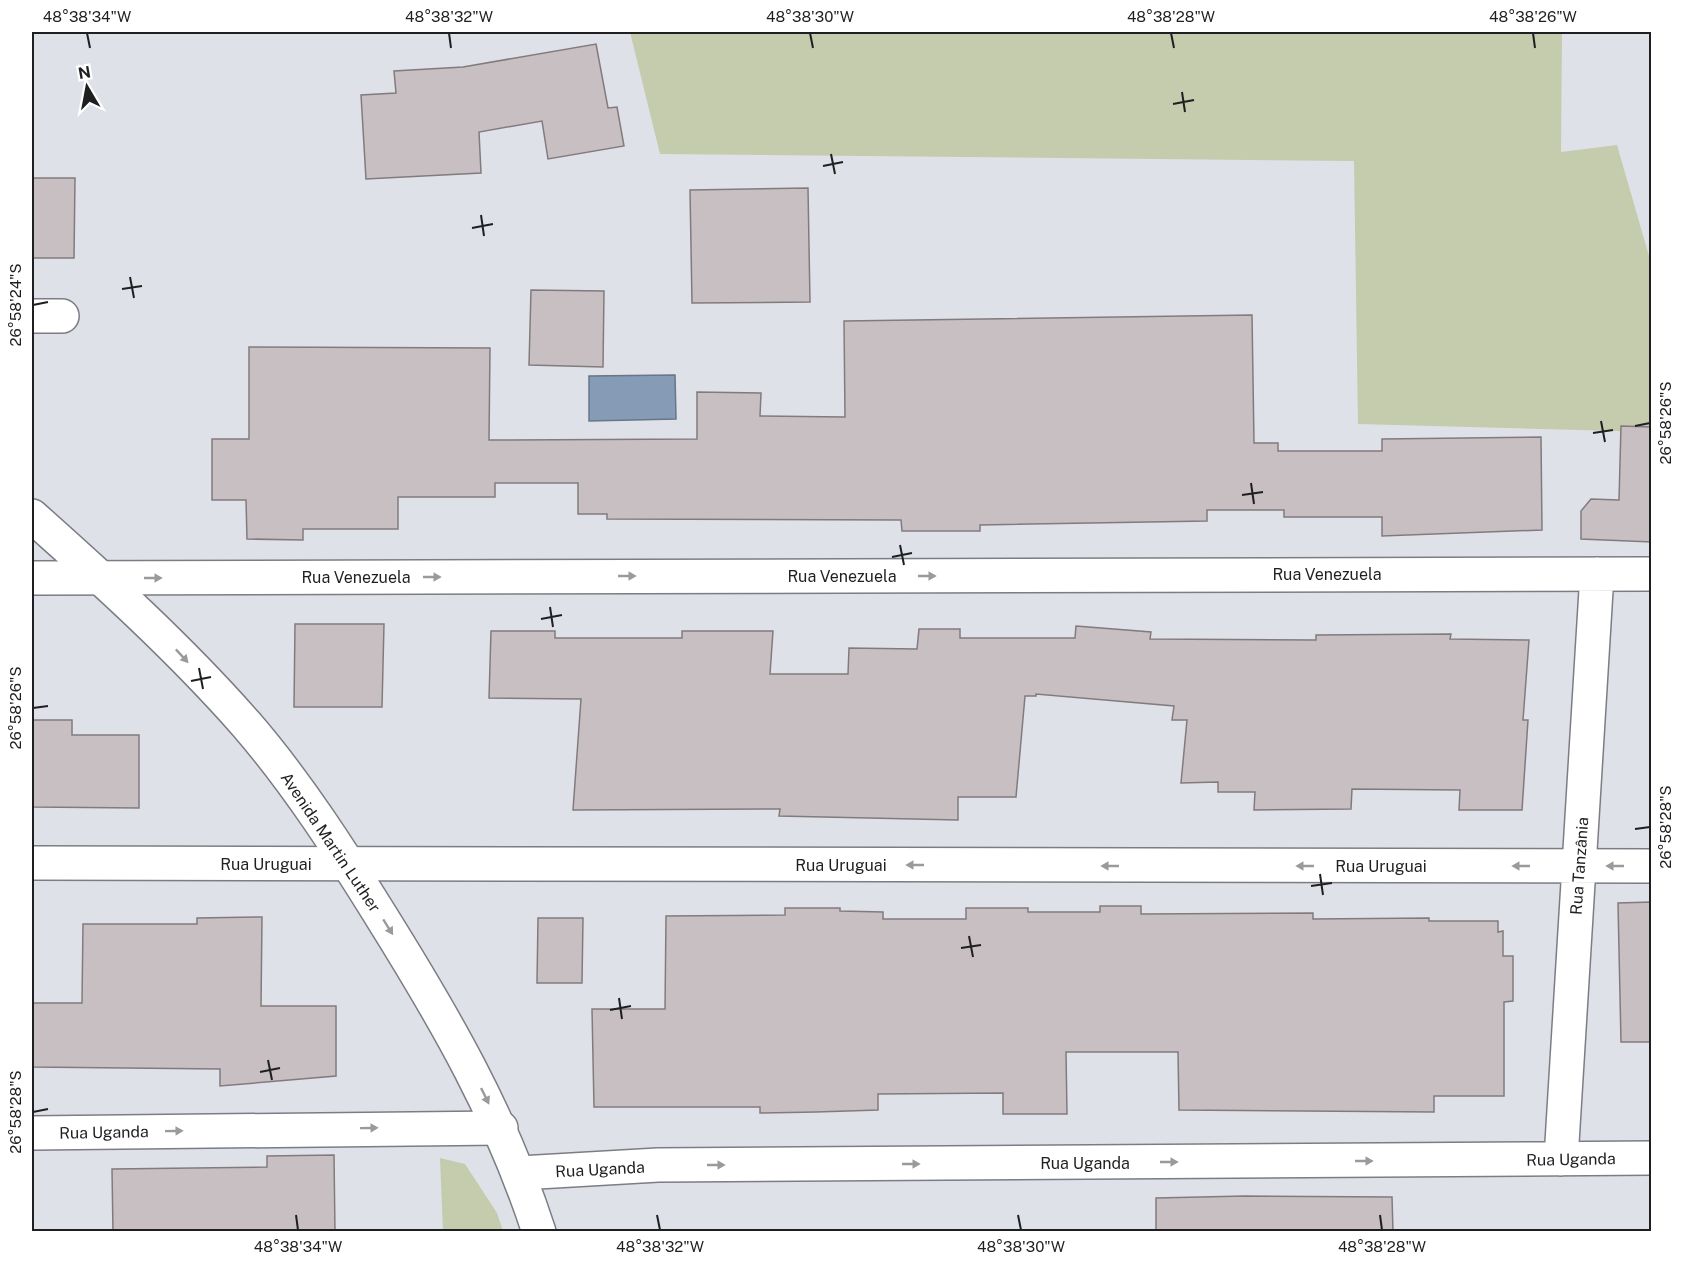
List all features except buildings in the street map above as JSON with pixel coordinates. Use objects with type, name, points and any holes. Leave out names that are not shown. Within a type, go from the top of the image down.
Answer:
[{"type":"street","name":"Avenida Martin Luther","points":[[32,516],[172,646],[246,725],[300,793],[349,864],[471,1066],[520,1173],[539,1232]]},
{"type":"street","name":"Rua Tanzânia","points":[[1561,1159],[1597,573]]},
{"type":"street","name":"Rua Venezuela","points":[[32,578],[1652,574]]},
{"type":"street","name":"Rua Uruguai","points":[[32,863],[1652,867]]},
{"type":"street","name":"Rua Uganda","points":[[32,1133],[501,1128]]},
{"type":"street","name":"Rua Uganda","points":[[520,1173],[657,1166],[1652,1158]]},
{"type":"green space","points":[[630,32],[1562,32],[1561,152],[1617,145],[1651,263],[1651,432],[1358,424],[1354,161],[660,154]]},
{"type":"green space","points":[[440,1158],[465,1164],[497,1213],[503,1231],[443,1231]]},
{"type":"water","points":[[675,375],[676,419],[589,421],[589,376]]}]
